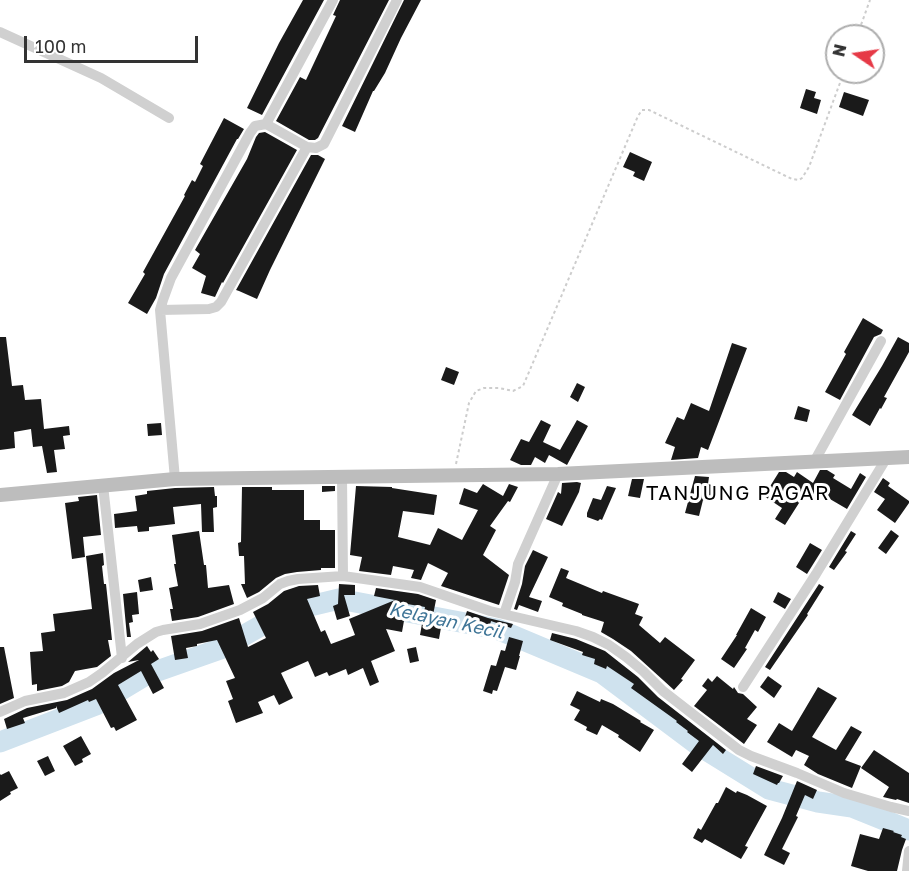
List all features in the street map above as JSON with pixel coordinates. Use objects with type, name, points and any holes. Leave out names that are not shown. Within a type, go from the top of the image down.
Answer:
[{"type":"street","points":[[266,124],[333,0]]},
{"type":"street","points":[[175,479],[160,310],[171,278],[255,126],[266,124],[307,147],[316,148],[324,144],[397,0]]},
{"type":"street","points":[[0,32],[101,78],[169,118]]},
{"type":"street","points":[[160,310],[209,309],[221,302],[307,147]]},
{"type":"street","points":[[814,462],[880,341]]},
{"type":"street","points":[[0,495],[175,479],[558,474],[909,457]]},
{"type":"street","points":[[743,687],[816,574],[886,459]]},
{"type":"street","points":[[504,614],[515,582],[518,564],[558,474]]},
{"type":"street","points":[[342,476],[343,576]]},
{"type":"street","points":[[103,485],[122,658]]},
{"type":"street","points":[[0,712],[25,701],[74,690],[89,682],[156,632],[200,624],[240,610],[262,598],[280,584],[298,579],[343,576],[420,586],[476,607],[576,631],[609,645],[643,671],[687,711],[739,750],[844,794],[909,811]]},
{"type":"street","points":[[906,871],[909,852]]},
{"type":"path","points":[[861,24],[870,0]]},
{"type":"path","points":[[454,476],[469,403],[476,391],[484,388],[513,391],[523,386],[642,110],[649,111],[792,179],[799,180],[809,167],[840,84]]},
{"type":"building","points":[[303,0],[324,0],[262,115],[247,108]]},
{"type":"building","points":[[340,0],[389,0],[318,138],[309,140],[276,121],[300,77],[306,80],[336,16],[333,15]]},
{"type":"building","points":[[404,0],[421,0],[385,73],[373,91],[355,132],[342,126]]},
{"type":"building","points":[[806,89],[816,92],[814,98],[821,100],[817,114],[800,108]]},
{"type":"building","points":[[844,92],[869,100],[863,116],[839,107]]},
{"type":"building","points":[[224,118],[244,129],[164,274],[156,298],[147,314],[128,303],[192,180],[195,182],[203,166],[200,164]]},
{"type":"building","points":[[265,132],[297,150],[215,297],[201,293],[206,276],[192,268],[200,254],[195,250],[247,159],[256,137],[259,133]]},
{"type":"building","points":[[630,152],[652,162],[644,181],[633,176],[635,172],[623,167]]},
{"type":"building","points":[[311,155],[318,155],[325,159],[257,299],[236,290]]},
{"type":"building","points":[[863,318],[883,330],[881,334],[874,337],[840,400],[825,392]]},
{"type":"building","points":[[0,337],[6,337],[12,386],[23,385],[25,400],[41,399],[44,429],[69,426],[70,435],[63,436],[65,449],[54,450],[57,472],[47,473],[42,446],[33,447],[31,429],[14,432],[15,448],[0,450]]},
{"type":"building","points":[[898,337],[909,343],[909,352],[884,397],[887,398],[870,426],[852,415]]},
{"type":"building","points":[[732,343],[747,348],[708,450],[701,447],[698,458],[671,460],[675,447],[665,443],[677,417],[684,420],[691,403],[709,411]]},
{"type":"building","points":[[446,367],[459,372],[454,385],[441,380]]},
{"type":"building","points":[[577,383],[585,387],[578,402],[570,397]]},
{"type":"building","points":[[798,406],[810,410],[807,422],[794,419]]},
{"type":"building","points":[[541,420],[551,425],[543,442],[560,450],[577,420],[588,426],[567,465],[549,455],[545,463],[535,457],[531,465],[521,465],[510,460],[521,439],[529,442]]},
{"type":"building","points":[[161,423],[162,435],[148,436],[147,424]]},
{"type":"building","points":[[820,470],[827,470],[835,475],[833,478],[851,489],[860,473],[866,477],[847,509],[823,495],[822,497],[817,495],[815,498],[806,492],[785,525],[775,519],[782,508],[764,496],[779,472],[786,472],[794,477],[797,472],[813,483]]},
{"type":"building","points":[[695,476],[709,477],[708,484],[715,486],[710,502],[703,500],[699,516],[685,513]]},
{"type":"building","points":[[883,478],[890,483],[888,486],[909,501],[895,523],[877,510],[885,499],[874,492]]},
{"type":"building","points":[[632,479],[644,479],[640,498],[628,496]]},
{"type":"building","points":[[562,483],[581,483],[579,492],[562,526],[546,519],[558,492],[561,494]]},
{"type":"building","points":[[483,484],[503,496],[509,484],[518,487],[510,502],[508,501],[490,526],[496,530],[483,555],[509,575],[499,605],[441,586],[448,573],[428,563],[421,580],[411,578],[414,570],[393,566],[391,575],[359,571],[362,557],[350,555],[356,486],[392,487],[437,495],[434,515],[403,511],[398,537],[430,545],[438,528],[462,540],[478,510],[459,504],[464,488],[477,493]]},
{"type":"building","points":[[322,486],[335,486],[335,491],[322,492]]},
{"type":"building","points":[[607,486],[616,488],[602,520],[587,517],[593,498],[601,500]]},
{"type":"building","points":[[214,487],[217,507],[213,508],[214,532],[202,532],[201,504],[173,507],[175,524],[149,527],[149,531],[138,532],[137,526],[115,528],[114,514],[137,511],[135,496],[147,494],[147,491]]},
{"type":"building","points":[[242,487],[304,490],[304,520],[320,520],[320,530],[335,530],[335,568],[285,574],[247,598],[241,584],[245,584],[244,556],[239,556],[238,543],[241,542]]},
{"type":"building","points":[[97,495],[101,535],[83,537],[85,557],[72,559],[65,503],[79,501],[78,497]]},
{"type":"building","points":[[891,530],[899,536],[886,554],[878,548]]},
{"type":"building","points":[[199,531],[208,588],[229,585],[234,604],[198,617],[172,621],[170,609],[173,609],[169,588],[178,586],[172,535]]},
{"type":"building","points":[[851,531],[856,534],[834,570],[829,567]]},
{"type":"building","points":[[810,543],[822,550],[807,574],[796,567]]},
{"type":"building","points":[[533,550],[548,557],[529,597],[542,601],[538,612],[519,605],[517,610],[514,609],[525,566]]},
{"type":"building","points":[[103,553],[104,565],[102,566],[112,640],[108,640],[111,656],[97,667],[75,671],[69,682],[62,686],[37,691],[37,684],[32,685],[30,652],[43,651],[41,633],[55,631],[53,614],[92,609],[86,556]]},
{"type":"building","points":[[561,568],[569,571],[566,578],[602,593],[603,591],[639,604],[635,614],[643,617],[639,625],[660,643],[665,637],[695,660],[674,690],[631,651],[601,632],[604,622],[562,606],[563,603],[549,597]]},
{"type":"building","points":[[151,577],[153,590],[140,592],[138,580]]},
{"type":"building","points":[[339,584],[355,585],[355,595],[344,595],[350,616],[337,620],[333,606],[338,604]]},
{"type":"building","points":[[819,584],[824,587],[808,615],[770,670],[765,667]]},
{"type":"building","points":[[318,585],[320,596],[307,599],[321,632],[325,630],[331,644],[355,635],[349,619],[395,600],[374,596],[376,588],[418,594],[436,600],[432,620],[442,622],[439,639],[420,635],[425,607],[407,604],[402,632],[386,629],[395,651],[371,661],[379,682],[370,686],[363,668],[348,675],[346,669],[329,676],[327,672],[315,677],[308,661],[281,673],[293,698],[279,705],[274,695],[258,702],[263,713],[236,723],[228,701],[233,699],[226,681],[235,678],[217,640],[186,648],[188,658],[175,660],[171,636],[202,631],[239,618],[248,647],[266,638],[253,612],[284,591],[299,586]]},
{"type":"building","points":[[137,592],[139,614],[132,615],[133,622],[129,623],[131,637],[127,637],[123,594]]},
{"type":"building","points":[[778,592],[791,599],[785,609],[773,602]]},
{"type":"building","points":[[751,608],[766,617],[758,632],[755,630],[745,648],[747,649],[734,668],[721,659]]},
{"type":"building","points":[[467,611],[513,624],[511,628],[491,621],[490,625],[465,617]]},
{"type":"building","points":[[552,633],[576,639],[605,651],[638,677],[658,697],[726,750],[723,754],[713,745],[692,772],[682,764],[699,741],[677,721],[631,688],[634,684],[607,666],[606,669],[594,664],[595,659],[582,655],[583,652],[550,640]]},
{"type":"building","points":[[509,637],[523,641],[516,670],[505,667],[497,691],[493,690],[492,694],[483,691],[491,665],[496,666],[501,650],[505,651]]},
{"type":"building","points":[[147,646],[159,659],[151,664],[164,688],[153,694],[141,671],[118,685],[137,720],[116,731],[114,727],[111,728],[96,699],[89,702],[88,700],[59,713],[56,706],[56,708],[23,718],[25,723],[7,729],[4,719],[27,708],[67,700],[92,689],[114,673],[139,660],[128,662]]},
{"type":"building","points":[[0,647],[4,647],[14,698],[0,704]]},
{"type":"building","points":[[416,647],[419,661],[410,663],[407,649]]},
{"type":"building","points":[[717,676],[757,707],[747,719],[757,725],[744,744],[694,706],[707,690],[702,686],[708,678],[712,682]]},
{"type":"building","points":[[768,676],[782,686],[774,698],[760,687]]},
{"type":"building","points":[[818,687],[837,698],[812,737],[836,750],[851,726],[862,732],[845,760],[861,766],[852,788],[818,774],[804,765],[809,756],[796,750],[792,757],[767,742],[779,723],[792,731]]},
{"type":"building","points":[[577,691],[600,702],[601,699],[613,704],[654,730],[640,752],[602,725],[597,735],[586,730],[587,727],[574,720],[580,710],[570,705]]},
{"type":"building","points":[[81,736],[91,754],[75,766],[63,746]]},
{"type":"building","points":[[874,750],[909,773],[909,803],[883,797],[889,787],[861,768]]},
{"type":"building","points":[[48,756],[55,771],[45,776],[37,761]]},
{"type":"building","points":[[756,766],[783,776],[777,785],[753,774]]},
{"type":"building","points":[[9,771],[18,788],[0,801],[0,774]]},
{"type":"building","points":[[797,781],[817,790],[813,799],[805,795],[796,816],[798,817],[782,849],[790,853],[784,865],[764,855]]},
{"type":"building","points":[[726,787],[767,806],[745,846],[748,847],[741,859],[705,839],[702,843],[693,838],[698,828],[701,830]]},
{"type":"building","points":[[883,828],[894,831],[906,839],[897,871],[868,871],[851,866],[860,834],[879,839]]},
{"type":"waterway","name":"Kelayan Kecil","points":[[0,742],[96,705],[146,675],[220,649],[285,612],[339,599],[497,629],[602,673],[698,745],[769,789],[818,802],[852,807],[909,830]]},
{"type":"district","name":"TANJUNG PAGAR","points":[[738,494]]}]
